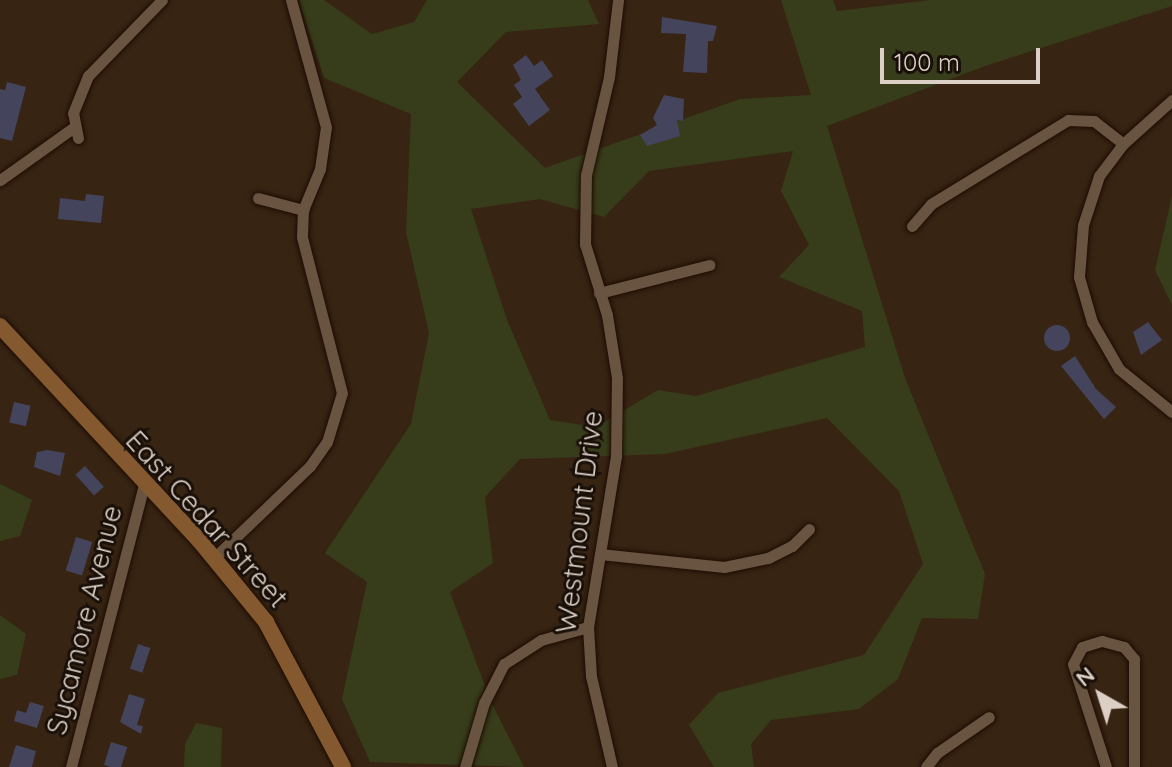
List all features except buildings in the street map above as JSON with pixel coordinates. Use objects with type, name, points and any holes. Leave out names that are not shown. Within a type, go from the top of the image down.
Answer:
[{"type":"main road","name":"East Cedar Street","points":[[0,326],[214,558],[266,622],[343,767]]},
{"type":"street","points":[[0,180],[76,133],[77,97],[96,63],[162,0]]},
{"type":"street","points":[[214,558],[310,466],[338,414],[340,371],[308,265],[303,210],[320,169],[326,127],[291,0]]},
{"type":"street","name":"Westmount Drive","points":[[612,767],[591,676],[588,627],[619,415],[615,356],[585,244],[586,175],[609,77],[618,0]]},
{"type":"street","points":[[1172,100],[1123,144],[1090,199],[1079,277],[1092,322],[1119,369],[1172,412]]},
{"type":"street","points":[[912,226],[931,204],[1068,120],[1094,121],[1123,144]]},
{"type":"street","points":[[258,198],[303,210]]},
{"type":"street","points":[[599,293],[709,265]]},
{"type":"street","name":"Sycamore Avenue","points":[[71,767],[144,485]]},
{"type":"street","points":[[600,554],[724,567],[768,558],[792,546],[809,529]]},
{"type":"street","points":[[465,767],[484,703],[504,664],[541,640],[588,627]]},
{"type":"street","points":[[1106,767],[1073,664],[1082,647],[1102,641],[1124,647],[1134,659],[1134,767]]},
{"type":"street","points":[[926,767],[937,753],[989,717]]},
{"type":"green space","points":[[299,0],[324,0],[372,34],[414,22],[427,0],[588,0],[599,24],[506,32],[457,82],[545,168],[740,99],[811,95],[781,0],[833,0],[837,11],[931,0],[1172,0],[1172,6],[985,66],[827,126],[905,378],[985,574],[978,619],[922,618],[898,679],[859,709],[771,720],[751,744],[754,767],[714,767],[689,725],[718,693],[864,655],[923,564],[899,491],[827,418],[665,454],[520,459],[485,497],[493,563],[450,592],[491,702],[524,767],[370,762],[342,699],[367,582],[325,553],[411,424],[429,333],[406,232],[411,114],[324,78]],"holes":[[[793,151],[781,191],[809,245],[779,277],[862,311],[865,347],[696,396],[658,390],[596,427],[550,420],[507,320],[471,209],[540,199],[604,217],[649,171]]]},
{"type":"green space","points":[[1172,196],[1172,305],[1155,270]]},
{"type":"green space","points":[[0,484],[32,500],[20,536],[0,541]]},
{"type":"green space","points":[[0,615],[26,634],[17,675],[0,679]]},
{"type":"green space","points":[[196,723],[222,728],[221,767],[184,767],[185,744]]}]
